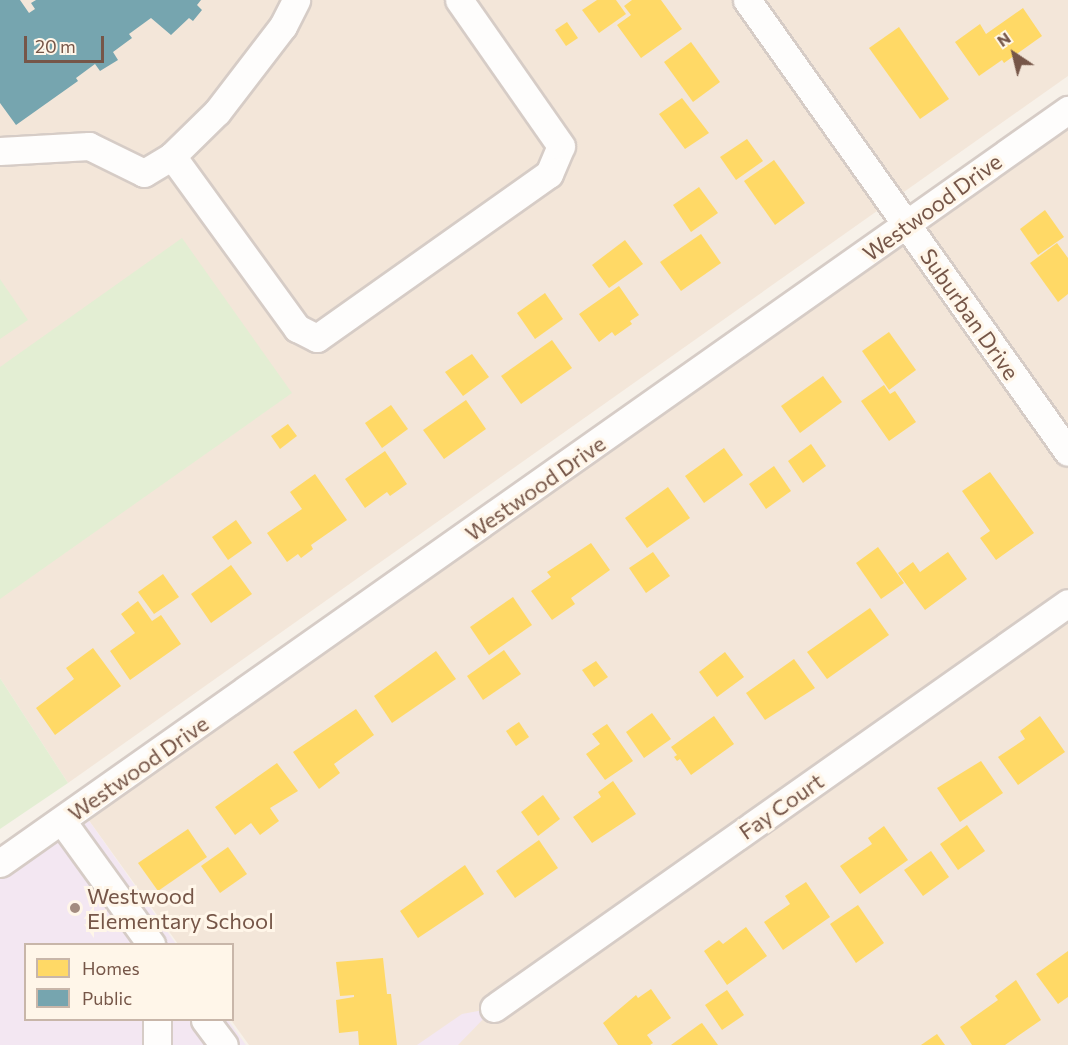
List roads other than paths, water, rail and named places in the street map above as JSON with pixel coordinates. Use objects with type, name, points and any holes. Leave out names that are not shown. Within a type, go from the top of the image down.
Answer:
[{"type":"street","points":[[0,151],[89,146],[144,173],[172,156],[217,112],[283,26],[296,0]]},
{"type":"street","points":[[172,156],[297,328],[317,338],[549,174],[561,146],[459,0]]},
{"type":"street","name":"Suburban Drive","points":[[747,0],[1068,452]]},
{"type":"street","name":"Westwood Drive","points":[[0,863],[907,226],[1068,110]]},
{"type":"street","name":"Fay Court","points":[[494,1008],[1068,603]]},
{"type":"street","points":[[62,821],[150,943]]},
{"type":"street","points":[[157,1021],[157,1045]]},
{"type":"street","points":[[206,1021],[224,1045]]},
{"type":"place","name":"Westwood Elementary School","points":[[75,908]]}]
